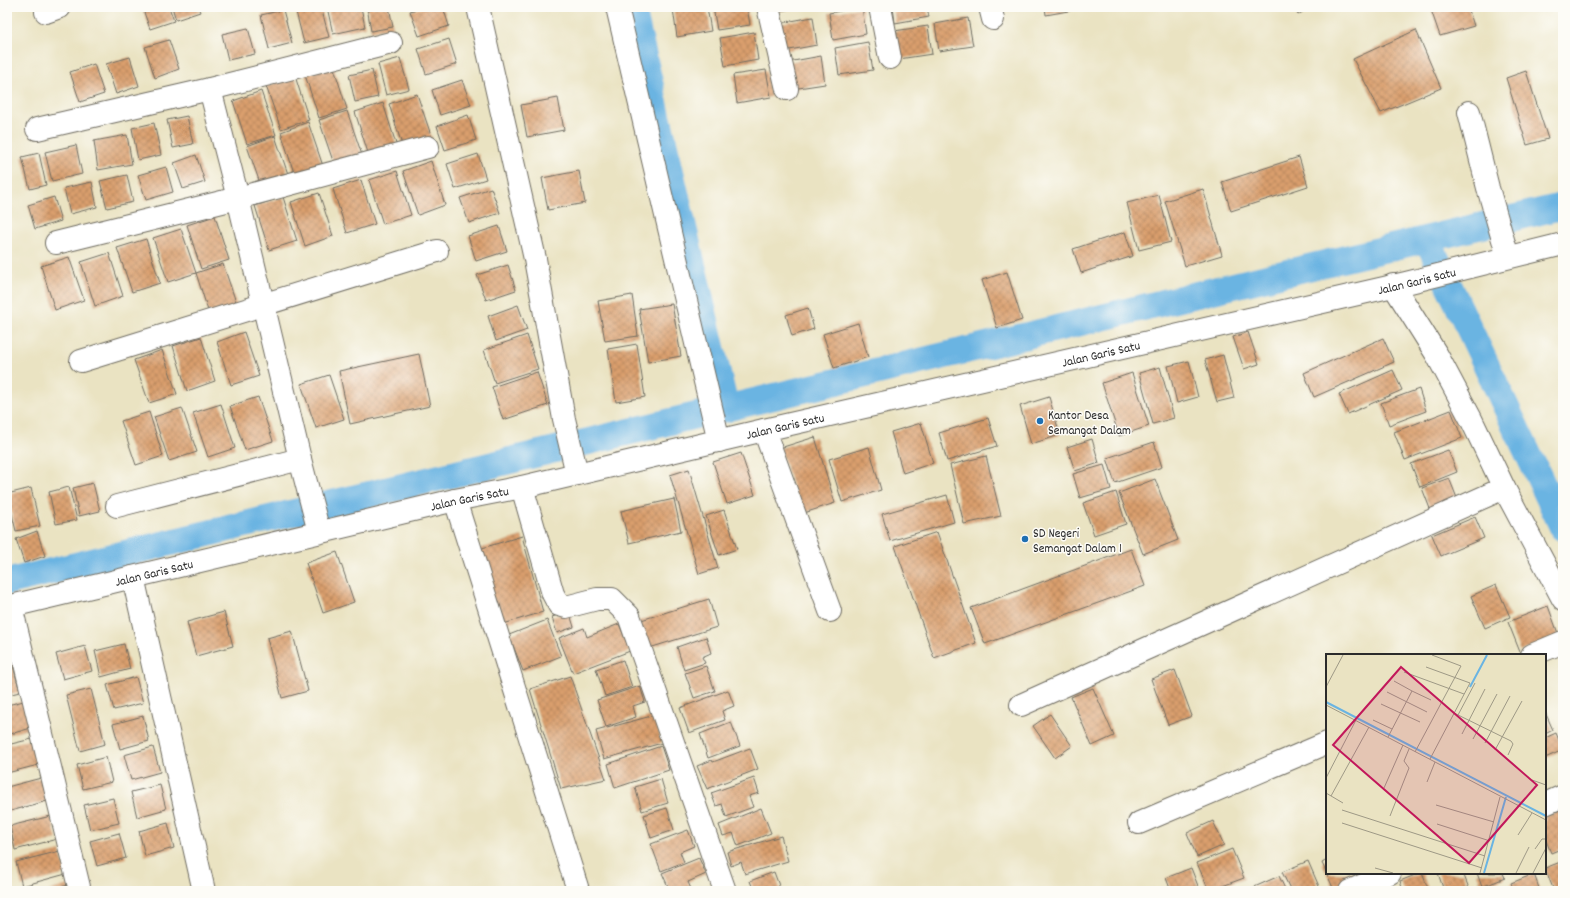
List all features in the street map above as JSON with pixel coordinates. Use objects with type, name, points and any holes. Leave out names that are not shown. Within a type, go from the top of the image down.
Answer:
[{"type":"street","points":[[478,7],[535,259],[564,419],[575,466]]},
{"type":"street","points":[[617,7],[717,433]]},
{"type":"street","points":[[768,7],[787,89]]},
{"type":"street","points":[[880,7],[890,58]]},
{"type":"street","points":[[37,129],[210,89],[391,43]]},
{"type":"street","points":[[210,89],[318,525]]},
{"type":"street","points":[[1469,112],[1504,248]]},
{"type":"street","points":[[56,243],[238,198],[428,148]]},
{"type":"street","name":"Jalan Garis Satu","points":[[9,607],[133,577],[318,525],[522,487],[575,466],[717,433],[764,430],[1473,267],[1504,248],[1563,244]]},
{"type":"street","points":[[81,361],[437,251]]},
{"type":"street","points":[[1400,284],[1471,419],[1504,488],[1563,599]]},
{"type":"street","points":[[764,430],[830,611]]},
{"type":"street","points":[[117,506],[303,469]]},
{"type":"street","points":[[522,487],[553,594],[558,605],[566,607],[597,599],[612,599],[629,616],[725,891]]},
{"type":"street","points":[[1021,705],[1504,488]]},
{"type":"street","points":[[455,500],[578,890]]},
{"type":"street","points":[[133,577],[204,891]]},
{"type":"street","points":[[9,607],[80,891]]},
{"type":"street","points":[[1534,654],[1563,642]]},
{"type":"street","points":[[1139,823],[1326,743]]},
{"type":"street","points":[[1546,804],[1563,796]]},
{"type":"street","points":[[1350,891],[1388,874]]},
{"type":"building","points":[[142,7],[169,7],[174,21],[150,29]]},
{"type":"building","points":[[172,7],[198,7],[200,12],[176,20]]},
{"type":"building","points":[[321,7],[329,37],[304,43],[295,8]]},
{"type":"building","points":[[327,7],[361,7],[365,27],[333,34]]},
{"type":"building","points":[[367,7],[389,7],[393,27],[371,31]]},
{"type":"building","points":[[423,7],[443,7],[449,26],[419,36],[410,11]]},
{"type":"building","points":[[686,7],[707,7],[711,31],[677,37],[673,9]]},
{"type":"building","points":[[713,7],[747,7],[750,25],[717,30]]},
{"type":"building","points":[[777,7],[798,7],[798,8],[778,11]]},
{"type":"building","points":[[862,7],[866,34],[833,40],[829,13]]},
{"type":"building","points":[[893,7],[927,7],[929,17],[895,23]]},
{"type":"building","points":[[1045,7],[1079,7],[1079,9],[1046,15]]},
{"type":"building","points":[[1293,7],[1310,7],[1298,15]]},
{"type":"building","points":[[1430,7],[1468,7],[1474,26],[1440,36]]},
{"type":"building","points":[[283,10],[292,43],[269,49],[261,15]]},
{"type":"building","points":[[813,17],[817,45],[784,51],[780,23]]},
{"type":"building","points":[[968,18],[973,46],[939,51],[935,24]]},
{"type":"building","points":[[928,26],[932,54],[899,59],[894,31]]},
{"type":"building","points":[[248,28],[255,54],[228,60],[222,34]]},
{"type":"building","points":[[1416,30],[1441,88],[1381,113],[1353,59]]},
{"type":"building","points":[[754,32],[758,60],[725,66],[720,38]]},
{"type":"building","points":[[449,39],[457,64],[426,74],[418,49]]},
{"type":"building","points":[[169,40],[179,69],[155,78],[145,47]]},
{"type":"building","points":[[868,42],[873,70],[839,75],[835,48]]},
{"type":"building","points":[[821,56],[825,84],[792,89],[788,62]]},
{"type":"building","points":[[130,57],[139,86],[116,94],[106,64]]},
{"type":"building","points":[[400,58],[409,89],[386,95],[378,64]]},
{"type":"building","points":[[94,64],[104,94],[80,102],[70,72]]},
{"type":"building","points":[[333,65],[347,109],[319,118],[305,75]]},
{"type":"building","points":[[372,70],[378,97],[355,102],[349,75]]},
{"type":"building","points":[[766,70],[771,97],[737,103],[733,75]]},
{"type":"building","points":[[1526,71],[1548,139],[1527,145],[1506,78]]},
{"type":"building","points":[[295,76],[309,120],[281,129],[266,86]]},
{"type":"building","points":[[462,80],[471,105],[440,115],[432,90]]},
{"type":"building","points":[[261,91],[276,135],[247,144],[233,101]]},
{"type":"building","points":[[417,94],[432,138],[403,148],[389,104]]},
{"type":"building","points":[[558,98],[564,130],[527,137],[521,105]]},
{"type":"building","points":[[383,103],[397,147],[369,156],[355,112]]},
{"type":"building","points":[[347,111],[362,155],[334,164],[319,120]]},
{"type":"building","points":[[468,115],[476,140],[445,150],[437,126]]},
{"type":"building","points":[[187,116],[193,144],[173,148],[167,120]]},
{"type":"building","points":[[308,122],[323,166],[295,176],[281,132]]},
{"type":"building","points":[[154,123],[161,155],[138,160],[132,128]]},
{"type":"building","points":[[127,135],[132,164],[98,170],[94,141]]},
{"type":"building","points":[[275,136],[290,180],[262,189],[247,146]]},
{"type":"building","points":[[76,145],[82,174],[52,181],[45,152]]},
{"type":"building","points":[[39,153],[46,185],[30,189],[22,157]]},
{"type":"building","points":[[478,154],[486,179],[455,189],[447,164]]},
{"type":"building","points":[[196,155],[205,182],[183,189],[174,163]]},
{"type":"building","points":[[1299,157],[1308,186],[1231,211],[1222,182]]},
{"type":"building","points":[[431,161],[445,205],[418,215],[403,171]]},
{"type":"building","points":[[166,167],[173,192],[146,200],[138,175]]},
{"type":"building","points":[[397,171],[411,215],[383,224],[369,180]]},
{"type":"building","points":[[579,171],[585,203],[548,210],[542,178]]},
{"type":"building","points":[[127,175],[133,202],[107,208],[100,181]]},
{"type":"building","points":[[361,180],[375,224],[347,233],[333,189]]},
{"type":"building","points":[[92,182],[97,207],[70,214],[64,188]]},
{"type":"building","points":[[491,188],[500,213],[469,223],[460,198]]},
{"type":"building","points":[[1203,189],[1222,255],[1185,266],[1165,201]]},
{"type":"building","points":[[319,193],[333,236],[305,246],[291,202]]},
{"type":"building","points":[[1159,195],[1171,242],[1139,250],[1127,203]]},
{"type":"building","points":[[54,197],[61,221],[35,229],[28,205]]},
{"type":"building","points":[[283,197],[297,241],[269,250],[255,206]]},
{"type":"building","points":[[215,216],[229,260],[201,269],[187,225]]},
{"type":"building","points":[[499,226],[507,251],[476,261],[468,236]]},
{"type":"building","points":[[181,229],[196,273],[168,282],[153,238]]},
{"type":"building","points":[[1125,232],[1133,256],[1081,273],[1073,249]]},
{"type":"building","points":[[146,239],[160,283],[132,292],[117,248]]},
{"type":"building","points":[[109,253],[123,296],[95,306],[81,262]]},
{"type":"building","points":[[69,257],[84,300],[55,310],[41,266]]},
{"type":"building","points":[[223,264],[238,308],[210,317],[196,273]]},
{"type":"building","points":[[508,265],[516,290],[486,300],[477,275]]},
{"type":"building","points":[[1007,272],[1022,320],[997,328],[982,280]]},
{"type":"building","points":[[632,295],[638,336],[605,341],[598,301]]},
{"type":"building","points":[[672,304],[681,356],[648,362],[639,309]]},
{"type":"building","points":[[518,305],[527,330],[496,341],[488,316]]},
{"type":"building","points":[[808,308],[814,329],[792,336],[786,315]]},
{"type":"building","points":[[858,323],[868,357],[834,368],[823,334]]},
{"type":"building","points":[[244,332],[259,376],[231,385],[217,342]]},
{"type":"building","points":[[1248,332],[1259,364],[1244,369],[1233,337]]},
{"type":"building","points":[[527,335],[538,369],[495,383],[484,350]]},
{"type":"building","points":[[201,337],[215,381],[187,391],[173,346]]},
{"type":"building","points":[[1383,338],[1394,362],[1314,397],[1304,373]]},
{"type":"building","points":[[637,344],[645,397],[616,402],[608,349]]},
{"type":"building","points":[[162,350],[177,394],[149,403],[134,360]]},
{"type":"building","points":[[419,354],[430,406],[350,424],[339,371]]},
{"type":"building","points":[[1223,355],[1234,398],[1217,402],[1205,360]]},
{"type":"building","points":[[1189,361],[1198,397],[1177,403],[1168,366]]},
{"type":"building","points":[[1160,367],[1174,418],[1153,424],[1139,373]]},
{"type":"building","points":[[1393,370],[1402,390],[1348,414],[1339,394]]},
{"type":"building","points":[[537,372],[548,405],[503,420],[492,387]]},
{"type":"building","points":[[1132,373],[1149,426],[1119,436],[1102,383]]},
{"type":"building","points":[[329,375],[344,419],[316,428],[301,384]]},
{"type":"building","points":[[1419,389],[1426,411],[1389,425],[1381,403]]},
{"type":"building","points":[[258,397],[273,441],[245,450],[230,406]]},
{"type":"building","name":"Kantor Desa Semangat Dalam","points":[[1049,397],[1060,435],[1031,444],[1020,406]]},
{"type":"building","points":[[221,404],[235,448],[208,457],[193,413]]},
{"type":"building","points":[[182,408],[197,452],[169,461],[154,417]]},
{"type":"building","points":[[1451,410],[1462,438],[1405,460],[1394,432]]},
{"type":"building","points":[[149,412],[163,456],[136,465],[121,421]]},
{"type":"building","points":[[988,418],[997,446],[947,461],[939,433]]},
{"type":"building","points":[[921,423],[933,463],[903,473],[891,432]]},
{"type":"building","points":[[815,437],[835,503],[801,514],[780,448]]},
{"type":"building","points":[[1092,439],[1099,463],[1075,471],[1067,447]]},
{"type":"building","points":[[1154,442],[1162,467],[1115,483],[1107,458]]},
{"type":"building","points":[[869,447],[881,490],[842,502],[829,459]]},
{"type":"building","points":[[1448,450],[1457,472],[1420,487],[1411,464]]},
{"type":"building","points":[[741,453],[755,495],[727,504],[713,462]]},
{"type":"building","points":[[986,456],[1001,516],[964,524],[950,465]]},
{"type":"building","points":[[1104,465],[1111,489],[1080,498],[1073,474]]},
{"type":"building","points":[[689,469],[718,568],[699,574],[670,475]]},
{"type":"building","points":[[1449,478],[1459,503],[1432,514],[1422,488]]},
{"type":"building","points":[[1155,479],[1178,540],[1143,554],[1119,493]]},
{"type":"building","points":[[93,483],[100,511],[79,516],[73,488]]},
{"type":"building","points":[[69,487],[77,520],[56,524],[49,492]]},
{"type":"building","points":[[31,488],[40,526],[16,531],[7,494]]},
{"type":"building","points":[[1116,492],[1126,524],[1094,535],[1083,503]]},
{"type":"building","points":[[947,495],[954,522],[890,541],[882,514]]},
{"type":"building","points":[[674,499],[681,531],[629,543],[621,511]]},
{"type":"building","points":[[724,510],[737,549],[719,555],[706,516]]},
{"type":"building","points":[[1475,517],[1484,538],[1441,556],[1432,535]]},
{"type":"building","points":[[37,531],[45,556],[24,563],[16,539]]},
{"type":"building","points":[[937,532],[976,643],[934,658],[895,546]]},
{"type":"building","points":[[522,536],[543,612],[500,625],[479,549]]},
{"type":"building","points":[[1131,549],[1145,586],[985,644],[971,608]]},
{"type":"building","points":[[337,552],[354,602],[323,613],[306,563]]},
{"type":"building","points":[[1496,585],[1510,617],[1485,628],[1471,596]]},
{"type":"building","points":[[709,599],[717,627],[646,649],[638,621]]},
{"type":"building","points":[[1548,606],[1559,636],[1520,652],[1508,622]]},
{"type":"building","points":[[569,611],[574,627],[557,633],[552,617]]},
{"type":"building","points":[[224,612],[233,646],[196,656],[187,622]]},
{"type":"building","points":[[547,620],[561,656],[523,671],[509,635]]},
{"type":"building","points":[[619,624],[630,651],[573,673],[559,638],[584,628],[587,637]]},
{"type":"building","points":[[292,631],[308,691],[282,698],[267,638]]},
{"type":"building","points":[[706,637],[711,653],[702,657],[705,663],[684,670],[677,647]]},
{"type":"building","points":[[124,644],[130,669],[101,677],[95,651]]},
{"type":"building","points":[[85,646],[92,671],[63,679],[56,654]]},
{"type":"building","points":[[11,658],[20,692],[7,695],[7,659]]},
{"type":"building","points":[[623,660],[632,687],[605,696],[596,669]]},
{"type":"building","points":[[706,666],[715,691],[694,698],[685,673]]},
{"type":"building","points":[[1175,670],[1192,716],[1168,725],[1151,679]]},
{"type":"building","points":[[570,676],[606,779],[561,789],[530,689]]},
{"type":"building","points":[[136,677],[143,703],[114,710],[107,685]]},
{"type":"building","points":[[640,686],[645,702],[633,706],[636,717],[606,727],[597,700]]},
{"type":"building","points":[[1093,688],[1114,736],[1092,746],[1071,697]]},
{"type":"building","points":[[91,689],[105,744],[80,751],[66,695]]},
{"type":"building","points":[[728,690],[734,706],[722,711],[725,720],[689,733],[680,708]]},
{"type":"building","points":[[24,701],[31,728],[7,735],[7,705]]},
{"type":"building","points":[[1050,714],[1072,746],[1055,758],[1033,726]]},
{"type":"building","points":[[1546,714],[1553,730],[1546,734]]},
{"type":"building","points":[[655,715],[662,743],[604,759],[596,731]]},
{"type":"building","points":[[143,716],[149,741],[120,749],[113,724]]},
{"type":"building","points":[[731,722],[740,746],[708,758],[700,734]]},
{"type":"building","points":[[1556,733],[1563,750],[1546,758],[1546,738]]},
{"type":"building","points":[[36,738],[42,764],[7,773],[7,745]]},
{"type":"building","points":[[661,746],[669,770],[615,788],[608,764]]},
{"type":"building","points":[[153,747],[160,772],[131,780],[124,755]]},
{"type":"building","points":[[750,748],[758,769],[707,789],[697,766],[712,760],[713,762]]},
{"type":"building","points":[[106,757],[112,782],[83,789],[77,765]]},
{"type":"building","points":[[41,778],[47,801],[7,812],[7,787]]},
{"type":"building","points":[[754,778],[759,793],[749,796],[753,807],[726,817],[722,804],[716,806],[711,793]]},
{"type":"building","points":[[661,779],[668,803],[642,811],[635,787]]},
{"type":"building","points":[[160,785],[166,809],[137,817],[131,792]]},
{"type":"building","points":[[113,798],[119,823],[90,830],[84,805]]},
{"type":"building","points":[[667,808],[674,830],[651,838],[644,815]]},
{"type":"building","points":[[761,808],[771,833],[738,846],[733,833],[723,836],[719,825]]},
{"type":"building","points":[[1560,810],[1563,817],[1563,848],[1551,853],[1546,840],[1546,816]]},
{"type":"building","points":[[51,816],[57,839],[15,850],[10,826]]},
{"type":"building","points":[[1213,821],[1224,845],[1197,857],[1187,833]]},
{"type":"building","points":[[168,823],[174,848],[145,856],[139,831]]},
{"type":"building","points":[[688,830],[694,846],[680,852],[684,862],[661,871],[651,844]]},
{"type":"building","points":[[119,833],[126,858],[97,866],[90,841]]},
{"type":"building","points":[[781,836],[788,861],[745,874],[741,862],[731,866],[727,852]]},
{"type":"building","points":[[1232,849],[1244,878],[1209,891],[1197,863]]},
{"type":"building","points":[[60,851],[66,874],[22,886],[16,862]]},
{"type":"building","points":[[699,858],[706,874],[688,882],[691,889],[687,891],[670,891],[662,873]]},
{"type":"building","points":[[1308,861],[1321,891],[1291,891],[1282,872]]},
{"type":"building","points":[[1326,861],[1326,872],[1322,863]]},
{"type":"building","points":[[1563,861],[1563,891],[1554,891],[1546,868]]},
{"type":"building","points":[[1191,868],[1200,891],[1171,891],[1166,878]]},
{"type":"building","points":[[774,872],[781,891],[754,891],[750,881]]},
{"type":"building","points":[[1327,874],[1353,874],[1356,880],[1334,890]]},
{"type":"building","points":[[1418,874],[1422,874],[1429,891],[1403,891],[1400,881]]},
{"type":"building","points":[[1438,874],[1463,874],[1470,891],[1444,891]]},
{"type":"building","points":[[1477,874],[1503,874],[1505,878],[1482,887]]},
{"type":"building","points":[[1534,874],[1540,891],[1514,891],[1511,883]]},
{"type":"building","points":[[1279,876],[1286,891],[1251,891],[1250,889]]},
{"type":"building","points":[[68,885],[70,891],[48,891]]},
{"type":"waterway","points":[[632,7],[726,409]]},
{"type":"waterway","points":[[7,582],[1563,206]]},
{"type":"waterway","points":[[1427,239],[1563,528]]},
{"type":"place","name":"Kantor Desa Semangat Dalam","points":[[1040,421]]},
{"type":"place","name":"SD Negeri Semangat Dalam 1","points":[[1025,539]]}]
